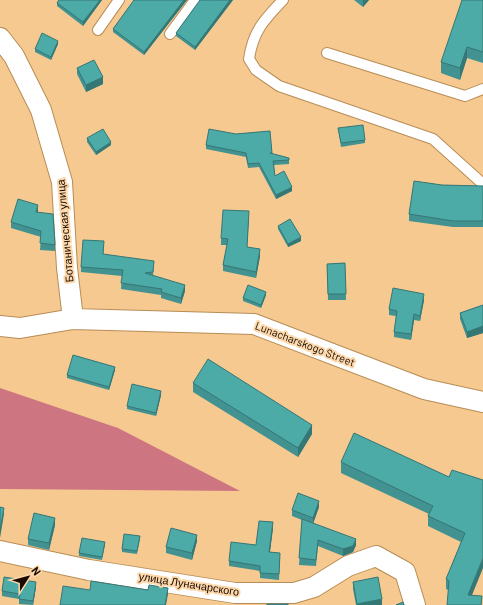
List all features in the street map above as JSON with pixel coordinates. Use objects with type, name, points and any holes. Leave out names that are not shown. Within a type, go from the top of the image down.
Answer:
[{"type":"street","name":"Ботаническая улица","points":[[0,38],[14,56],[41,110],[62,182],[67,268],[73,319]]},
{"type":"street","name":"Lunacharskogo Street","points":[[0,326],[20,328],[73,319],[254,324],[424,389],[483,402]]},
{"type":"street","name":"улица Луначарского","points":[[0,551],[89,570],[242,593],[294,593],[314,587],[348,566],[376,556],[404,572],[415,605]]},
{"type":"lane","points":[[98,30],[119,0]]},
{"type":"lane","points":[[170,34],[195,0]]},
{"type":"lane","points":[[283,0],[266,18],[251,41],[249,59],[256,70],[279,86],[434,139],[483,184]]},
{"type":"lane","points":[[327,53],[465,96],[483,89]]},
{"type":"shaded area","points":[[0,388],[118,428],[240,491],[0,489]]},
{"type":"building","points":[[59,0],[100,0],[83,22],[57,3]]},
{"type":"building","points":[[134,0],[184,0],[144,52],[113,29]]},
{"type":"building","points":[[200,0],[230,0],[195,47],[176,33]]},
{"type":"building","points":[[462,0],[483,0],[483,52],[467,47],[460,68],[441,62]]},
{"type":"building","points":[[42,33],[58,41],[51,57],[35,49]]},
{"type":"building","points":[[94,60],[103,77],[86,85],[77,68]]},
{"type":"building","points":[[363,125],[365,140],[341,143],[338,128]]},
{"type":"building","points":[[103,129],[111,142],[96,152],[87,138]]},
{"type":"building","points":[[209,129],[236,134],[270,131],[272,153],[270,153],[289,158],[289,160],[273,161],[275,176],[284,171],[292,187],[276,195],[259,163],[248,164],[246,153],[206,145]]},
{"type":"building","points":[[414,181],[442,185],[483,186],[483,221],[453,221],[409,214]]},
{"type":"building","points":[[18,199],[38,205],[36,212],[53,214],[55,245],[40,243],[41,231],[11,222]]},
{"type":"building","points":[[223,210],[249,211],[247,247],[260,249],[256,272],[223,265],[228,239],[221,238]]},
{"type":"building","points":[[290,219],[301,237],[288,244],[278,226]]},
{"type":"building","points":[[83,240],[104,241],[103,254],[154,261],[153,272],[145,273],[185,285],[181,298],[161,292],[162,289],[121,283],[123,270],[81,267]]},
{"type":"building","points":[[345,263],[346,294],[328,294],[327,264]]},
{"type":"building","points":[[248,285],[266,292],[261,305],[243,298]]},
{"type":"building","points":[[393,288],[424,294],[420,316],[414,314],[411,334],[394,332],[397,311],[389,309]]},
{"type":"building","points":[[483,305],[483,326],[467,332],[460,313]]},
{"type":"building","points":[[73,355],[115,367],[109,387],[67,375]]},
{"type":"building","points":[[208,359],[312,425],[298,448],[193,383]]},
{"type":"building","points":[[132,384],[161,391],[156,413],[127,406]]},
{"type":"building","points":[[354,433],[449,477],[452,470],[483,480],[483,558],[468,595],[482,596],[481,605],[447,605],[449,581],[446,579],[465,533],[428,516],[433,506],[341,462]]},
{"type":"building","points":[[298,493],[319,501],[313,518],[292,510]]},
{"type":"building","points":[[0,507],[4,508],[0,531]]},
{"type":"building","points":[[34,513],[55,518],[49,543],[28,539]]},
{"type":"building","points":[[302,519],[356,539],[353,546],[343,549],[318,540],[316,560],[299,558]]},
{"type":"building","points":[[259,521],[273,522],[269,552],[280,553],[279,574],[260,573],[260,566],[229,561],[231,542],[256,545]]},
{"type":"building","points":[[171,528],[197,535],[192,553],[166,547]]},
{"type":"building","points":[[124,534],[140,536],[137,551],[122,549]]},
{"type":"building","points":[[82,538],[105,542],[102,557],[79,553]]},
{"type":"building","points":[[4,577],[36,582],[33,601],[19,599],[20,594],[2,591]]},
{"type":"building","points":[[378,577],[382,599],[357,604],[353,582]]},
{"type":"building","points":[[91,581],[148,590],[149,585],[168,588],[165,605],[60,605],[63,586],[90,590]]},
{"type":"building","points":[[403,602],[404,605],[396,605]]},
{"type":"building","points":[[288,604],[288,605],[267,605]]}]
